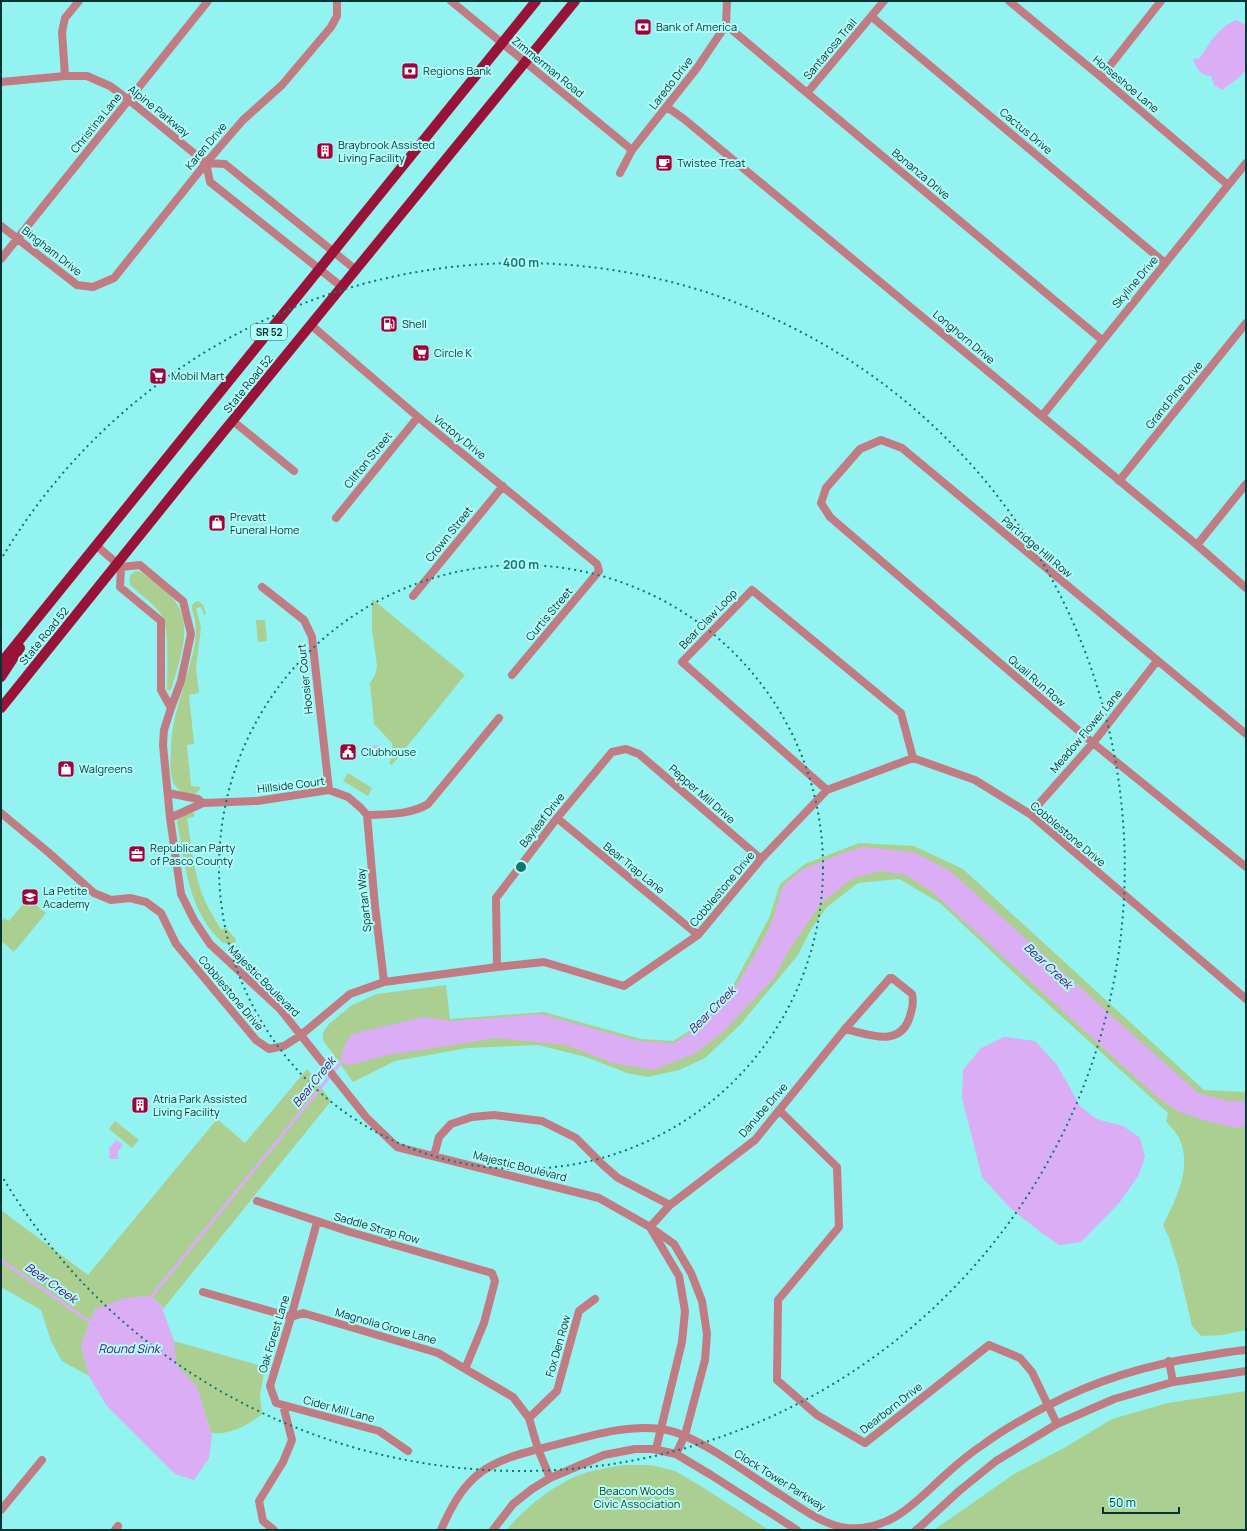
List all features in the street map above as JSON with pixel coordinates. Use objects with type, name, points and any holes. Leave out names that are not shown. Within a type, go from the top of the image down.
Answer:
[{"type":"main road","name":"State Road 52","points":[[1,663],[536,1]]},
{"type":"main road","name":"State Road 52","points":[[1,708],[119,565],[310,325],[526,63],[575,1]]},
{"type":"main road","points":[[1,677],[17,654],[34,622]]},
{"type":"street","points":[[65,76],[62,32],[65,18],[79,1]]},
{"type":"street","name":"Christina Lane","points":[[1,259],[208,1]]},
{"type":"street","name":"Karen Drive","points":[[93,287],[114,278],[206,163],[243,120],[282,85],[331,27],[337,16],[338,1]]},
{"type":"street","name":"Zimmerman Road","points":[[451,1],[632,150]]},
{"type":"street","points":[[726,25],[727,1]]},
{"type":"street","name":"Santarosa Trail","points":[[808,93],[884,1]]},
{"type":"street","name":"Horseshoe Lane","points":[[1009,1],[1228,185]]},
{"type":"street","points":[[1101,77],[1161,1]]},
{"type":"street","name":"Cactus Drive","points":[[872,16],[1165,263]]},
{"type":"street","name":"Bonanza Drive","points":[[726,25],[1102,340]]},
{"type":"street","name":"Laredo Drive","points":[[620,173],[632,150],[697,68],[726,25]]},
{"type":"street","name":"Alpine Parkway","points":[[1,82],[65,76],[87,76],[110,86],[206,163]]},
{"type":"street","name":"Longhorn Drive","points":[[667,107],[684,119],[1042,416],[1197,545],[1246,588]]},
{"type":"street","points":[[342,287],[210,182],[206,163],[225,164],[356,270]]},
{"type":"street","name":"Skyline Drive","points":[[1042,416],[1246,163]]},
{"type":"street","name":"Bingham Drive","points":[[1,226],[77,285],[93,287]]},
{"type":"street","name":"Grand Pine Drive","points":[[1119,481],[1246,323]]},
{"type":"street","name":"Victory Drive","points":[[310,325],[418,417],[597,564]]},
{"type":"street","name":"Clifton Street","points":[[336,518],[418,417]]},
{"type":"street","points":[[233,421],[294,471]]},
{"type":"street","name":"Partridge Hill Row","points":[[821,503],[826,488],[860,449],[881,440],[902,448],[1246,734]]},
{"type":"street","points":[[1197,545],[1246,484]]},
{"type":"street","name":"Crown Street","points":[[413,596],[503,486]]},
{"type":"street","name":"Quail Run Row","points":[[821,503],[830,517],[1093,743],[1246,867]]},
{"type":"street","points":[[97,546],[119,565],[120,587],[161,621],[161,690],[171,708]]},
{"type":"street","name":"Majestic Boulevard","points":[[119,565],[140,564],[183,601],[191,634],[181,681],[164,730],[163,745],[170,818],[181,894],[194,920],[210,944],[280,1009],[366,1117],[397,1147],[599,1198],[650,1227],[674,1244],[691,1272],[702,1301],[707,1334],[705,1360],[685,1435],[676,1454]]},
{"type":"street","name":"Curtis Street","points":[[512,675],[598,571],[597,564]]},
{"type":"street","name":"Hoosier Court","points":[[262,587],[304,620],[312,637],[329,790]]},
{"type":"street","name":"Bear Claw Loop","points":[[827,790],[682,662],[752,590],[901,713],[913,758]]},
{"type":"street","name":"Meadow Flower Lane","points":[[1030,814],[1093,743],[1157,661]]},
{"type":"street","points":[[367,815],[408,812],[419,809],[428,804],[498,718]]},
{"type":"street","name":"Bayleaf Drive","points":[[497,967],[496,898],[557,818],[612,752],[626,749]]},
{"type":"street","name":"Pepper Mill Drive","points":[[626,749],[639,754],[761,859]]},
{"type":"street","name":"Cobblestone Drive","points":[[1,813],[94,893],[110,900],[130,898],[146,902],[161,913],[176,944],[256,1040],[269,1049],[284,1046],[301,1035],[350,994],[384,982],[544,962],[624,986],[698,934],[761,859],[827,790],[913,758],[975,780],[1030,814],[1246,999]]},
{"type":"street","name":"Hillside Court","points":[[170,818],[203,803],[257,801],[329,790],[348,797],[367,815]]},
{"type":"street","name":"Hillside Court","points":[[168,793],[198,799],[203,803]]},
{"type":"street","name":"Spartan Way","points":[[367,815],[375,906],[384,982]]},
{"type":"street","name":"Bear Trap Lane","points":[[557,818],[698,934]]},
{"type":"street","name":"Danube Drive","points":[[650,1227],[670,1205],[755,1140],[845,1029],[890,978],[912,994],[914,1002],[911,1012],[906,1025],[899,1034],[890,1037],[878,1036],[845,1029]]},
{"type":"street","name":"Dearborn Drive","points":[[779,1110],[837,1167],[838,1227],[778,1300],[777,1380],[817,1415],[865,1443],[989,1345],[1020,1358],[1032,1372],[1057,1424]]},
{"type":"street","points":[[434,1156],[439,1137],[451,1124],[472,1117],[494,1115],[542,1122],[576,1138],[618,1178],[670,1205]]},
{"type":"street","name":"Saddle Strap Row","points":[[257,1201],[317,1222],[492,1273],[495,1281],[484,1323],[465,1369]]},
{"type":"street","name":"Oak Forest Lane","points":[[274,1530],[263,1521],[259,1501],[283,1462],[292,1440],[283,1405],[276,1403],[270,1386],[292,1317],[317,1222]]},
{"type":"street","points":[[650,1227],[678,1276],[685,1311],[682,1342],[656,1449]]},
{"type":"street","name":"Magnolia Grove Lane","points":[[204,1292],[292,1317],[303,1313],[438,1353],[513,1397],[529,1418],[538,1449],[550,1478]]},
{"type":"street","name":"Fox Den Row","points":[[529,1418],[557,1391],[579,1311],[595,1299]]},
{"type":"street","name":"Clock Tower Parkway","points":[[441,1530],[450,1508],[466,1485],[482,1471],[501,1460],[538,1449],[624,1429],[662,1428],[685,1435],[723,1457],[820,1520],[846,1528],[869,1528],[890,1522],[908,1510],[945,1475],[984,1444],[1048,1405],[1107,1379],[1169,1361],[1246,1350]]},
{"type":"street","points":[[1169,1361],[1173,1382]]},
{"type":"street","points":[[916,1530],[958,1491],[996,1461],[1057,1424],[1114,1399],[1173,1382],[1246,1371]]},
{"type":"street","name":"Cider Mill Lane","points":[[283,1405],[379,1431],[408,1451]]},
{"type":"street","points":[[493,1530],[513,1504],[532,1489],[550,1478],[604,1455],[635,1449],[656,1449],[676,1454],[797,1530]]},
{"type":"street","points":[[1,1510],[42,1460]]},
{"type":"green space","points":[[136,571],[144,574],[168,593],[177,604],[182,615],[184,640],[171,690],[167,690],[167,639],[164,620],[154,606],[131,586],[130,577]]},
{"type":"green space","points":[[372,599],[465,675],[392,765],[389,763],[393,755],[392,743],[374,724],[370,683],[375,675],[377,666],[372,629]]},
{"type":"green space","points":[[198,601],[203,605],[206,614],[204,615],[201,607],[196,608],[201,628],[196,668],[199,693],[189,695],[194,744],[187,745],[191,786],[201,787],[196,793],[189,794],[182,792],[174,783],[171,771],[171,758],[174,724],[195,644],[196,625],[192,606]]},
{"type":"green space","points":[[256,620],[265,620],[267,641],[258,642]]},
{"type":"green space","points":[[348,773],[372,788],[368,796],[343,781]]},
{"type":"green space","points":[[191,812],[195,814],[194,817],[187,818],[198,882],[207,906],[221,929],[222,930],[225,927],[235,938],[236,942],[231,944],[223,943],[211,930],[202,917],[190,886],[177,821],[179,817]]},
{"type":"green space","points":[[859,843],[914,846],[963,869],[1204,1090],[1246,1092],[1246,1330],[1222,1335],[1201,1336],[1192,1326],[1178,1266],[1163,1225],[1173,1205],[1184,1171],[1183,1149],[1175,1131],[1166,1121],[1168,1113],[1029,987],[940,903],[899,879],[858,883],[826,908],[810,931],[798,955],[740,1025],[705,1058],[679,1070],[648,1077],[627,1073],[586,1057],[538,1045],[468,1048],[395,1061],[353,1082],[323,1040],[323,1032],[330,1023],[352,1005],[377,994],[446,985],[450,1019],[544,1012],[641,1039],[673,1041],[697,1026],[727,997],[769,918],[780,884],[805,864]]},
{"type":"green space","points":[[28,898],[46,913],[14,952],[1,941],[1,922],[4,918],[9,921]]},
{"type":"green space","points":[[307,1069],[331,1101],[163,1309],[161,1305],[151,1297],[95,1309],[81,1345],[89,1376],[62,1361],[51,1341],[41,1310],[1,1287],[1,1210],[88,1275],[217,1119],[245,1143]]},
{"type":"green space","points":[[115,1121],[139,1140],[132,1148],[109,1129]]},
{"type":"green space","points":[[174,1341],[265,1367],[260,1396],[262,1414],[238,1429],[225,1433],[211,1433],[197,1387],[176,1364]]},
{"type":"green space","points":[[1246,1391],[1246,1530],[934,1530],[1014,1474],[1064,1448],[1112,1419],[1168,1403]]},
{"type":"green space","name":"Beacon Woods Civic Association","points":[[624,1465],[650,1465],[675,1471],[769,1530],[506,1530],[533,1504],[564,1482],[588,1472]]},
{"type":"water","points":[[1237,20],[1246,26],[1246,69],[1241,76],[1222,90],[1214,85],[1211,76],[1199,71],[1193,59],[1200,58],[1211,41],[1220,31],[1231,22]]},
{"type":"water","points":[[380,745],[381,754],[362,756],[361,747]]},
{"type":"water","points":[[863,847],[913,852],[949,870],[1198,1093],[1228,1101],[1246,1101],[1246,1126],[1236,1128],[1203,1120],[1179,1112],[1156,1096],[931,891],[906,875],[881,871],[853,878],[821,903],[789,950],[773,979],[722,1033],[694,1054],[653,1070],[613,1063],[566,1045],[496,1038],[388,1055],[350,1065],[345,1064],[341,1058],[343,1049],[351,1034],[423,1017],[451,1021],[541,1014],[638,1041],[674,1043],[698,1028],[729,998],[760,946],[773,919],[783,886],[803,869],[843,853]]},
{"type":"water","points":[[1004,1037],[1035,1041],[1057,1065],[1080,1106],[1095,1118],[1123,1126],[1140,1138],[1145,1157],[1138,1176],[1120,1202],[1081,1242],[1059,1245],[1010,1208],[982,1177],[962,1098],[963,1070],[981,1048]]},
{"type":"water","points":[[116,1140],[123,1145],[118,1151],[118,1159],[110,1159],[109,1149]]},
{"type":"water","name":"Round Sink","points":[[151,1297],[161,1305],[174,1341],[176,1364],[197,1387],[212,1436],[209,1458],[194,1480],[175,1474],[106,1405],[89,1376],[81,1345],[95,1309],[124,1298]]},
{"type":"waterway","name":"Bear Creek","points":[[151,1297],[346,1058]]},
{"type":"waterway","name":"Bear Creek","points":[[1,1260],[90,1322]]},
{"type":"place","name":"Bank of America","points":[[643,27]]},
{"type":"place","name":"Regions Bank","points":[[410,71]]},
{"type":"place","name":"Braybrook Assisted Living Facility","points":[[325,151]]},
{"type":"place","name":"Twistee Treat","points":[[664,163]]},
{"type":"place","name":"Shell","points":[[389,324]]},
{"type":"place","name":"Circle K","points":[[421,353]]},
{"type":"place","name":"Mobil Mart","points":[[158,376]]},
{"type":"place","name":"Prevatt Funeral Home","points":[[217,523]]},
{"type":"place","name":"Clubhouse","points":[[348,752]]},
{"type":"place","name":"Walgreens","points":[[66,769]]},
{"type":"place","name":"Republican Party of Pasco County","points":[[137,854]]},
{"type":"place","name":"La Petite Academy","points":[[30,897]]},
{"type":"place","name":"Atria Park Assisted Living Facility","points":[[140,1105]]}]
